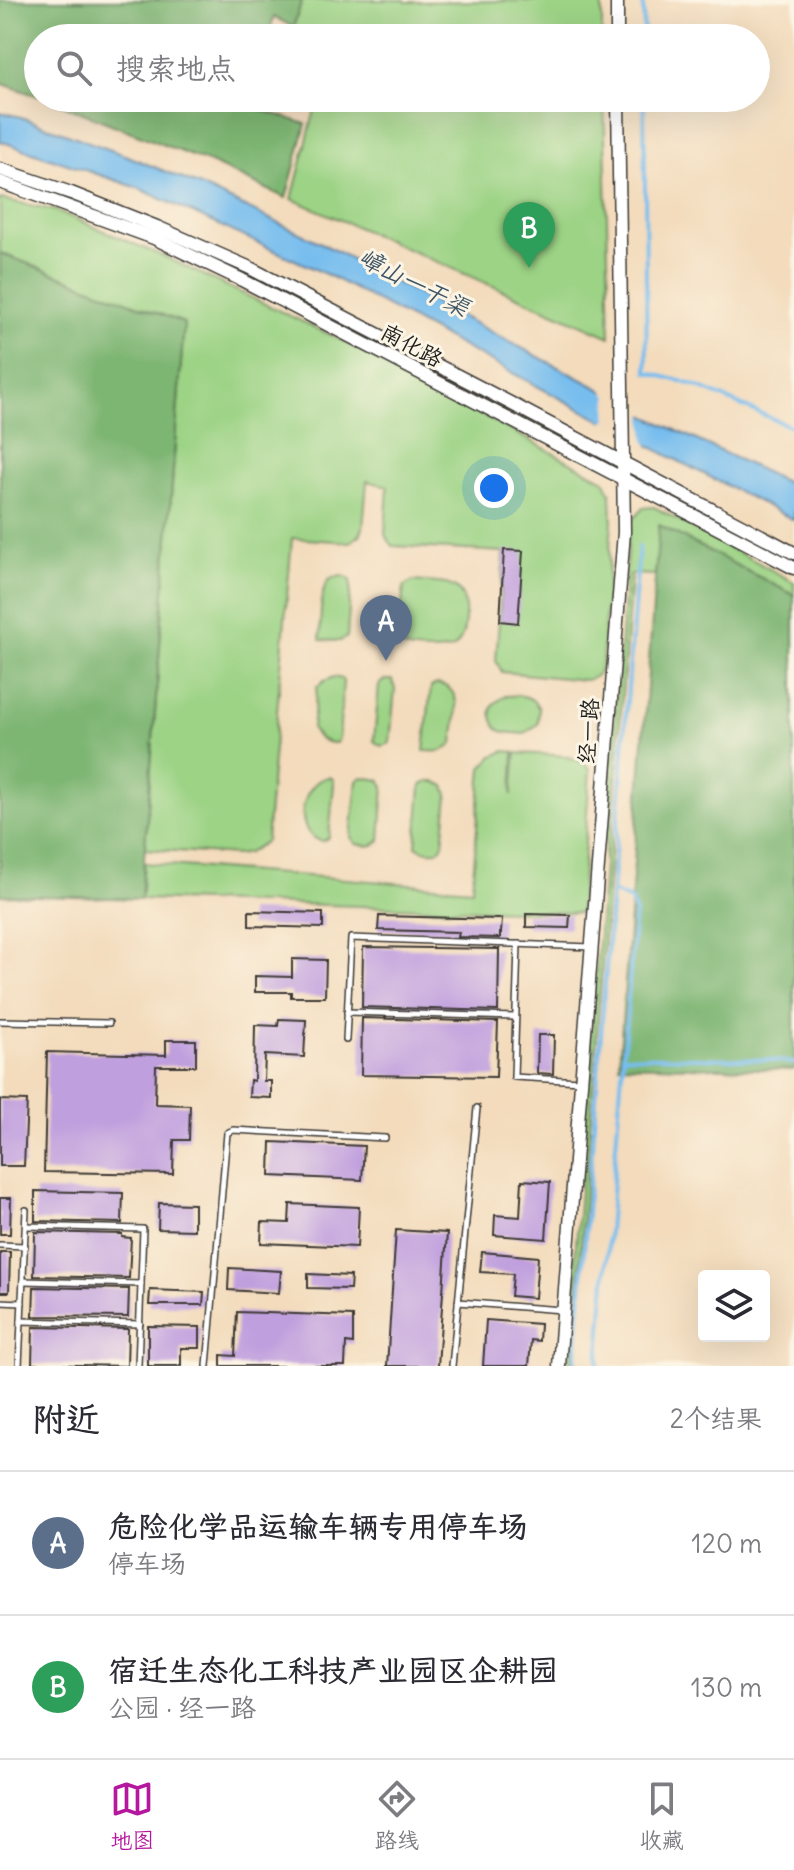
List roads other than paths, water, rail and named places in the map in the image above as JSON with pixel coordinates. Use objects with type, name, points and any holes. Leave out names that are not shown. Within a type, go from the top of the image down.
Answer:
[{"type":"main road","points":[[617,0],[617,24]]},
{"type":"main road","name":"经一路","points":[[559,1366],[624,532],[618,112]]},
{"type":"main road","name":"南化路","points":[[0,169],[71,193],[248,267],[794,553]]},
{"type":"main road","name":"南化路","points":[[0,182],[154,238],[207,263],[794,568]]},
{"type":"lane","points":[[346,1040],[351,938],[592,947]]},
{"type":"lane","points":[[518,944],[514,1077],[581,1081]]},
{"type":"lane","points":[[347,1012],[515,1017]]},
{"type":"lane","points":[[0,1021],[109,1023]]},
{"type":"lane","points":[[452,1366],[477,1108]]},
{"type":"lane","points":[[207,1366],[227,1133],[233,1130],[385,1138]]},
{"type":"lane","points":[[19,1366],[26,1210]]},
{"type":"lane","points":[[26,1226],[143,1229],[138,1366]]},
{"type":"lane","points":[[0,1245],[25,1246]]},
{"type":"lane","points":[[23,1281],[141,1284]]},
{"type":"lane","points":[[0,1302],[22,1303]]},
{"type":"lane","points":[[458,1302],[563,1310]]},
{"type":"lane","points":[[21,1321],[140,1324]]},
{"type":"water","points":[[0,112],[130,157],[198,185],[319,242],[648,417],[794,486],[794,520],[332,277],[138,188],[0,141]]},
{"type":"waterway","points":[[643,5],[644,24]]},
{"type":"waterway","points":[[644,112],[647,372],[694,385],[794,428]]},
{"type":"waterway","points":[[575,1366],[639,547]]},
{"type":"waterway","points":[[598,1366],[635,912],[631,900],[612,892]]},
{"type":"waterway","points":[[623,1056],[794,1063]]},
{"type":"place","name":"宿迁生态化工科技产业园区企耕园","points":[[529,268]]},
{"type":"place","name":"危险化学品运输车辆专用停车场","points":[[386,661]]},
{"type":"water label","name":"嶂山一干渠","points":[[414,282]]}]
